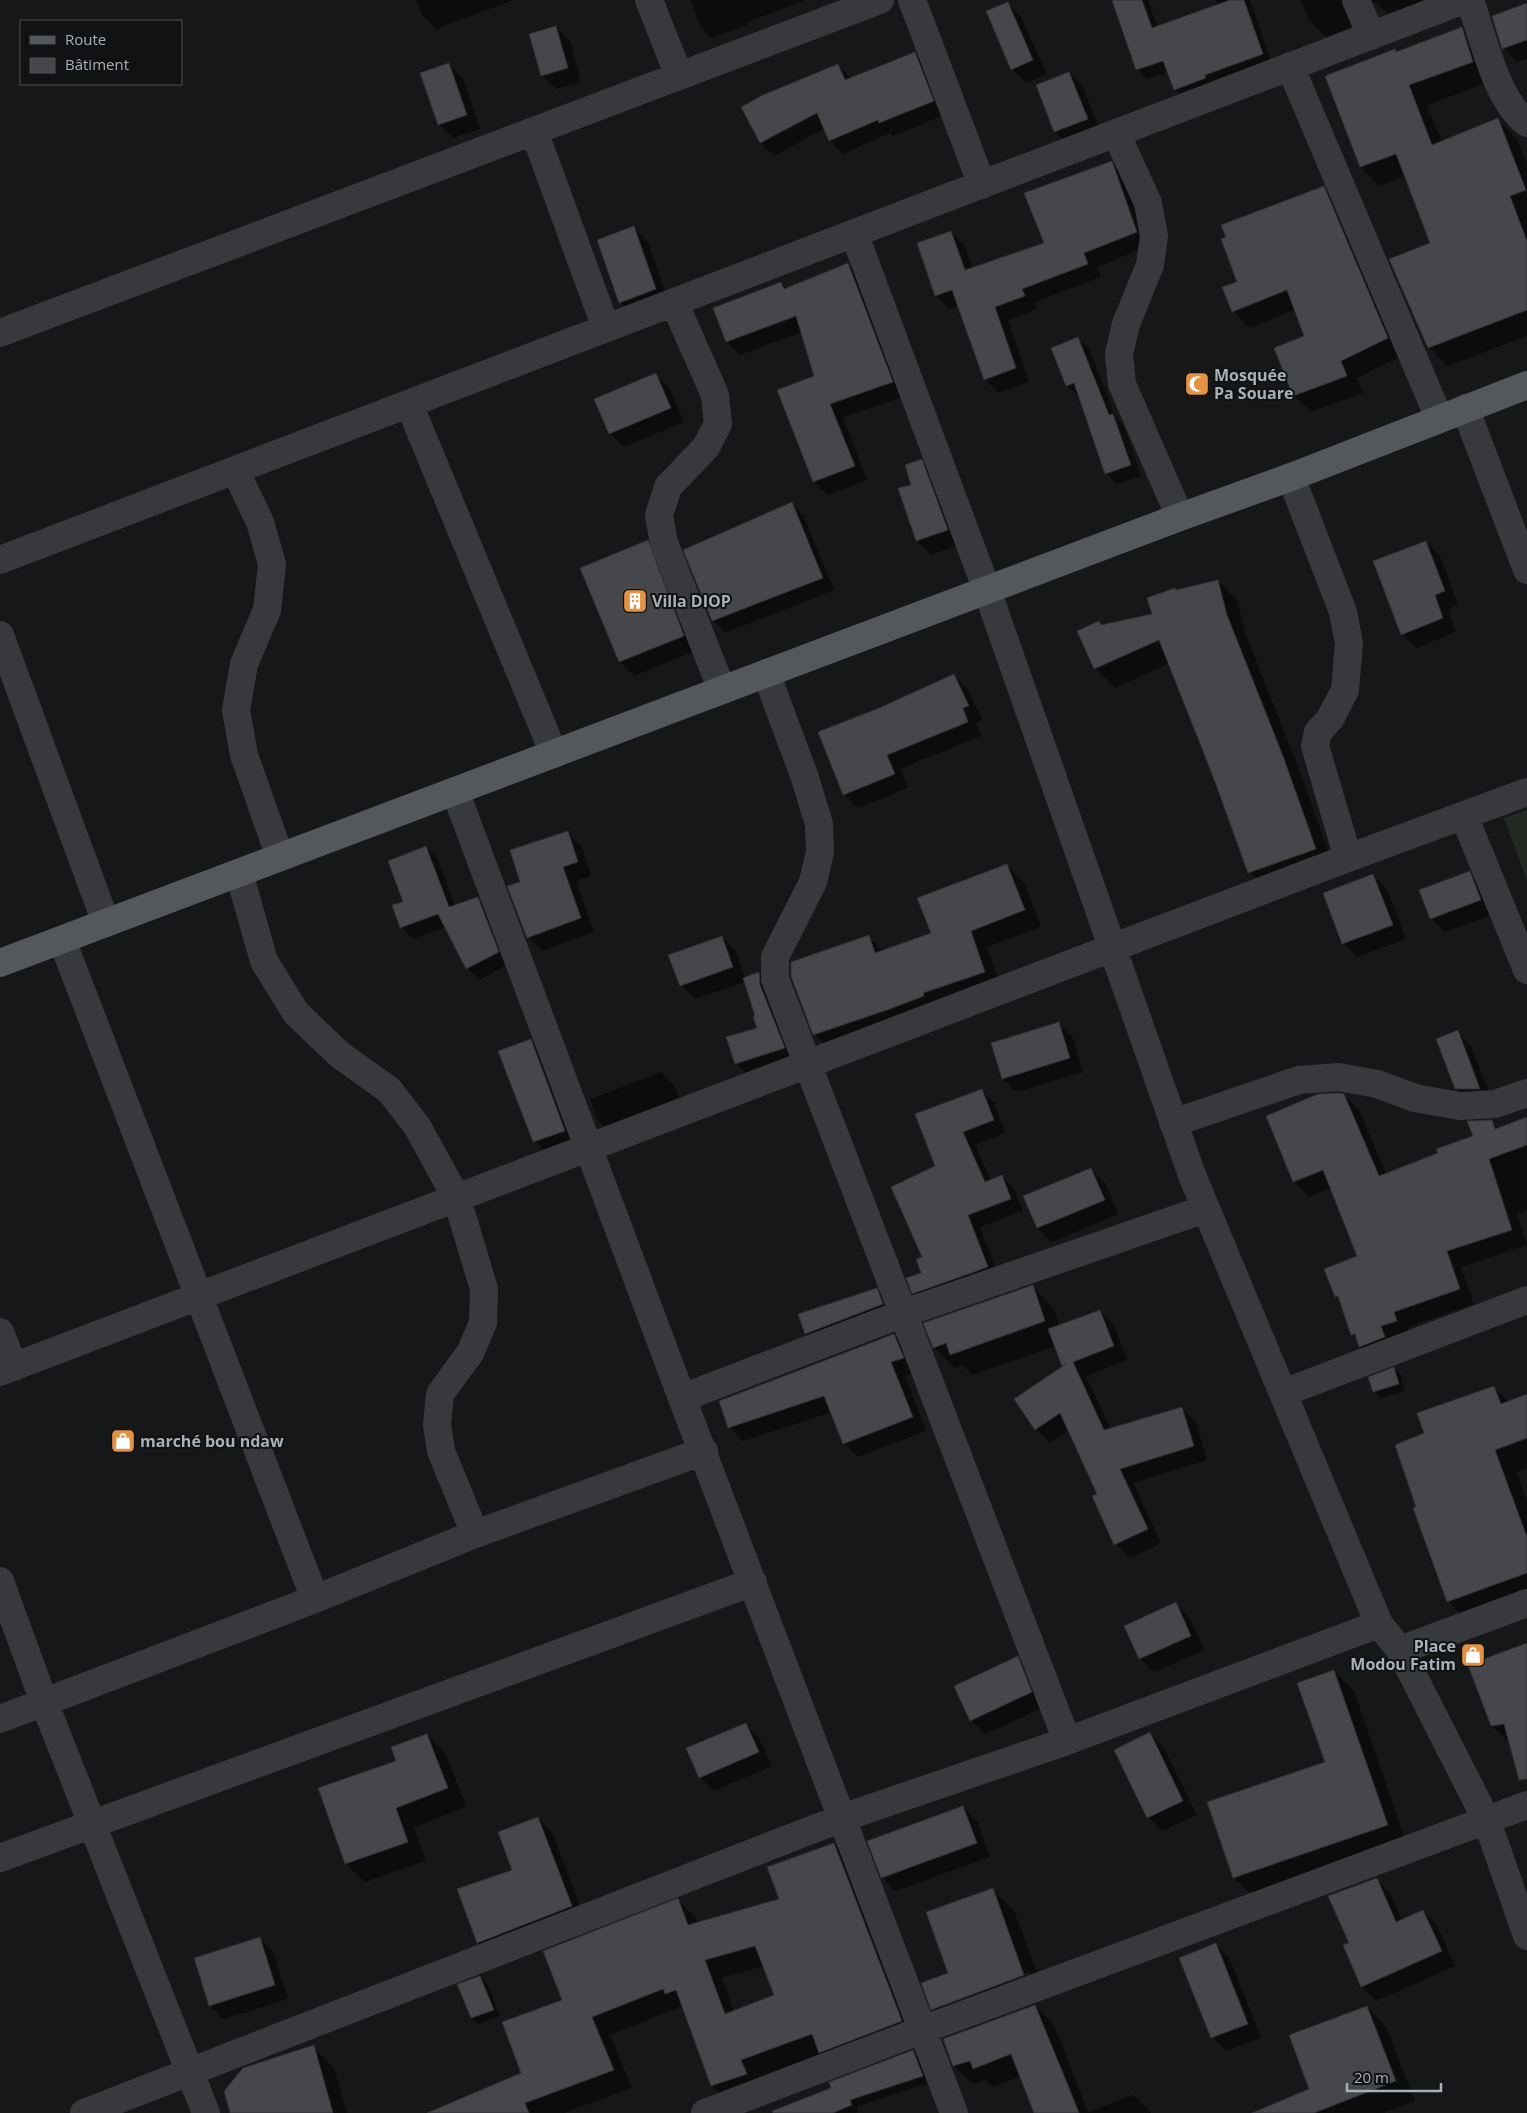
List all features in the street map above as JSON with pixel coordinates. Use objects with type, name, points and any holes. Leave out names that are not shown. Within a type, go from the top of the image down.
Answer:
[{"type":"main road","points":[[0,964],[1180,516],[1291,477],[1438,418],[1527,385]]},
{"type":"street","points":[[649,0],[679,76]]},
{"type":"street","points":[[0,333],[880,0]]},
{"type":"street","points":[[912,0],[982,184]]},
{"type":"street","points":[[1356,0],[1371,36]]},
{"type":"street","points":[[0,560],[1464,0]]},
{"type":"street","points":[[1470,0],[1501,92],[1510,107],[1527,123]]},
{"type":"street","points":[[1290,66],[1438,418]]},
{"type":"street","points":[[534,131],[606,328]]},
{"type":"street","points":[[1116,133],[1148,203],[1154,236],[1150,265],[1126,324],[1119,354],[1122,384],[1180,516]]},
{"type":"street","points":[[854,233],[987,590],[1173,1123],[1206,1208],[1379,1624],[1400,1650],[1486,1821],[1527,1936]]},
{"type":"street","points":[[674,302],[715,395],[718,424],[706,446],[668,488],[659,515],[664,543],[722,690]]},
{"type":"street","points":[[409,404],[554,754]]},
{"type":"street","points":[[1465,408],[1527,570]]},
{"type":"street","points":[[235,470],[260,522],[272,564],[267,610],[244,664],[236,710],[244,755],[280,857]]},
{"type":"street","points":[[1291,477],[1343,612],[1349,644],[1345,690],[1330,719],[1318,732],[1315,746],[1348,858]]},
{"type":"street","points":[[0,635],[106,923]]},
{"type":"street","points":[[766,673],[805,778],[819,824],[820,852],[813,882],[775,957],[775,978],[1068,1741]]},
{"type":"street","points":[[455,791],[682,1398],[704,1451],[954,2113]]},
{"type":"street","points":[[0,1332],[7,1370],[1348,858],[1527,792]]},
{"type":"street","points":[[1464,816],[1527,970]]},
{"type":"street","points":[[239,873],[264,961],[296,1013],[340,1054],[389,1090],[417,1126],[457,1199],[484,1289],[483,1323],[470,1352],[440,1394],[437,1425],[442,1451],[475,1534]]},
{"type":"street","points":[[62,940],[315,1599]]},
{"type":"street","points":[[1173,1123],[1299,1080],[1339,1077],[1377,1084],[1415,1098],[1460,1106],[1495,1104],[1527,1093]]},
{"type":"street","points":[[682,1398],[904,1313],[1206,1208]]},
{"type":"street","points":[[1283,1393],[1527,1300]]},
{"type":"street","points":[[0,1719],[315,1599],[475,1534],[704,1451]]},
{"type":"street","points":[[0,1581],[44,1702],[206,2113]]},
{"type":"street","points":[[0,1858],[753,1582]]},
{"type":"street","points":[[1400,1650],[1527,1603]]},
{"type":"street","points":[[84,2113],[842,1818],[1068,1741],[1379,1624]]},
{"type":"street","points":[[705,2113],[922,2030],[1527,1805]]},
{"type":"shaded area","points":[[1527,810],[1527,881],[1504,818]]},
{"type":"building","points":[[1112,0],[1142,0],[1152,28],[1230,0],[1244,0],[1263,54],[1205,75],[1206,78],[1174,90],[1163,61],[1136,70]]},
{"type":"building","points":[[1008,2],[1033,60],[1011,70],[986,11]]},
{"type":"building","points":[[1527,3],[1527,40],[1502,49],[1492,16]]},
{"type":"building","points":[[556,26],[568,68],[541,76],[529,34]]},
{"type":"building","points":[[1462,27],[1473,62],[1409,85],[1432,145],[1498,118],[1526,190],[1510,196],[1527,241],[1527,310],[1428,348],[1389,259],[1430,243],[1396,154],[1360,167],[1325,76],[1395,49],[1396,52]]},
{"type":"building","points":[[915,52],[934,101],[879,123],[878,120],[829,141],[817,113],[760,143],[741,107],[763,95],[838,64],[845,80]]},
{"type":"building","points":[[449,63],[467,115],[438,125],[420,73]]},
{"type":"building","points":[[1069,72],[1088,119],[1054,132],[1036,85]]},
{"type":"building","points":[[1112,161],[1137,232],[1084,253],[1088,264],[1022,289],[1025,296],[995,307],[1016,368],[984,380],[952,290],[935,296],[917,243],[951,231],[965,270],[1044,243],[1024,193]]},
{"type":"building","points":[[1324,186],[1388,338],[1341,361],[1347,376],[1293,396],[1274,348],[1304,336],[1287,290],[1232,312],[1222,287],[1237,282],[1221,239],[1226,237],[1221,225]]},
{"type":"building","points":[[634,226],[656,289],[619,303],[597,240]]},
{"type":"building","points":[[848,263],[893,382],[830,404],[855,466],[813,482],[777,390],[814,376],[796,316],[726,342],[713,308],[781,282],[784,289]]},
{"type":"building","points":[[1078,337],[1109,415],[1113,414],[1131,465],[1105,474],[1074,383],[1066,386],[1051,348]]},
{"type":"building","points":[[656,373],[671,408],[609,434],[594,399]]},
{"type":"building","points":[[922,459],[948,530],[916,541],[898,488],[911,485],[905,465]]},
{"type":"building","points":[[792,502],[823,578],[712,621],[683,550]]},
{"type":"building","name":"Villa DIOP","points":[[648,540],[684,636],[619,662],[580,568]]},
{"type":"building","points":[[1426,541],[1445,591],[1435,595],[1443,618],[1401,635],[1373,561]]},
{"type":"building","points":[[1218,580],[1227,615],[1283,756],[1316,849],[1248,873],[1214,779],[1159,640],[1094,669],[1077,631],[1099,621],[1101,625],[1152,614],[1147,598],[1175,588],[1176,590]]},
{"type":"building","points":[[954,674],[969,706],[963,708],[968,722],[887,755],[895,774],[843,795],[818,732],[879,708]]},
{"type":"building","points":[[568,831],[578,862],[563,867],[581,918],[527,938],[507,886],[520,882],[510,850]]},
{"type":"building","points":[[426,846],[449,907],[478,897],[499,952],[466,969],[438,914],[400,928],[392,905],[403,902],[388,861]]},
{"type":"building","points":[[1007,864],[1025,910],[971,931],[985,972],[923,993],[924,996],[887,1010],[813,1035],[791,976],[791,962],[869,935],[875,953],[931,933],[917,898]]},
{"type":"building","points":[[1470,871],[1481,900],[1430,919],[1419,890]]},
{"type":"building","points":[[1373,874],[1393,925],[1342,944],[1323,893]]},
{"type":"building","points":[[722,936],[733,967],[680,986],[668,955]]},
{"type":"building","points":[[759,972],[760,985],[785,1048],[735,1064],[726,1037],[757,1028],[743,978]]},
{"type":"building","points":[[1059,1022],[1070,1058],[1002,1079],[991,1043]]},
{"type":"building","points":[[1458,1030],[1480,1089],[1455,1089],[1436,1039]]},
{"type":"building","points":[[531,1039],[565,1131],[533,1142],[498,1051]]},
{"type":"building","points":[[982,1089],[994,1120],[963,1132],[985,1182],[1002,1175],[1011,1199],[968,1215],[988,1267],[912,1294],[906,1278],[921,1273],[916,1259],[922,1257],[891,1187],[935,1166],[915,1114]]},
{"type":"building","points":[[1318,1094],[1344,1094],[1379,1176],[1438,1153],[1436,1149],[1473,1136],[1467,1121],[1492,1120],[1495,1129],[1527,1117],[1527,1145],[1489,1159],[1512,1230],[1447,1251],[1460,1289],[1394,1312],[1397,1321],[1381,1326],[1385,1337],[1359,1347],[1355,1334],[1351,1335],[1338,1296],[1335,1297],[1324,1269],[1357,1256],[1323,1170],[1293,1182],[1266,1116]]},
{"type":"building","points":[[1091,1168],[1105,1200],[1037,1228],[1023,1196]]},
{"type":"building","points":[[1033,1285],[1045,1321],[950,1355],[946,1343],[933,1348],[923,1323]]},
{"type":"building","points":[[877,1288],[883,1304],[805,1334],[798,1314]]},
{"type":"building","points":[[1100,1310],[1114,1346],[1073,1362],[1104,1430],[1182,1407],[1194,1446],[1120,1469],[1148,1529],[1114,1545],[1092,1496],[1097,1494],[1060,1413],[1035,1430],[1014,1399],[1066,1364],[1062,1366],[1048,1329]]},
{"type":"building","points":[[894,1334],[904,1358],[891,1362],[913,1417],[843,1444],[824,1396],[728,1428],[719,1401]]},
{"type":"building","points":[[1394,1367],[1399,1384],[1373,1392],[1368,1377]]},
{"type":"building","points":[[1494,1386],[1501,1404],[1527,1394],[1527,1438],[1495,1450],[1527,1537],[1527,1573],[1447,1602],[1413,1508],[1416,1507],[1395,1445],[1424,1433],[1417,1413]]},
{"type":"building","points":[[1176,1602],[1191,1636],[1139,1659],[1124,1626]]},
{"type":"building","points":[[1527,1643],[1527,1779],[1519,1780],[1504,1724],[1491,1726],[1468,1665]]},
{"type":"building","points":[[1018,1656],[1032,1692],[970,1721],[954,1686]]},
{"type":"building","points":[[1334,1670],[1388,1825],[1233,1878],[1207,1802],[1325,1762],[1297,1683]]},
{"type":"building","points":[[746,1723],[759,1752],[699,1778],[686,1748]]},
{"type":"building","points":[[1150,1732],[1183,1801],[1147,1818],[1114,1750]]},
{"type":"building","points":[[427,1734],[448,1788],[396,1808],[408,1842],[345,1864],[318,1788],[396,1761],[391,1747]]},
{"type":"building","points":[[963,1806],[977,1843],[881,1878],[867,1841]]},
{"type":"building","points":[[538,1817],[572,1906],[477,1943],[457,1889],[512,1870],[498,1832]]},
{"type":"building","points":[[834,1843],[902,2021],[819,2053],[812,2034],[741,2060],[747,2074],[711,2086],[676,1990],[665,1994],[663,1989],[592,2017],[614,2070],[525,2103],[529,2113],[427,2113],[521,2073],[502,2022],[562,2000],[543,1951],[678,1898],[688,1925],[779,1899],[767,1867]],"holes":[[[755,1946],[774,1995],[725,2014],[705,1960]]]},
{"type":"building","points":[[1377,1878],[1396,1922],[1423,1910],[1442,1951],[1361,1987],[1343,1945],[1349,1943],[1328,1896]]},
{"type":"building","points":[[993,1888],[1024,1975],[931,2010],[921,1983],[948,1973],[926,1912]]},
{"type":"building","points":[[260,1937],[275,1985],[209,2006],[194,1958]]},
{"type":"building","points":[[1216,1943],[1248,2024],[1211,2038],[1179,1958]]},
{"type":"building","points":[[480,1976],[494,2010],[471,2018],[457,1984]]},
{"type":"building","points":[[1035,2005],[1079,2113],[1034,2113],[1011,2054],[973,2069],[970,2061],[953,2066],[943,2039]]},
{"type":"building","points":[[1367,2006],[1396,2081],[1314,2113],[1252,2113],[1309,2089],[1289,2035]]},
{"type":"building","points":[[314,2045],[333,2113],[230,2113],[224,2091],[243,2068]]},
{"type":"building","points":[[913,2050],[923,2076],[850,2100],[852,2105],[833,2113],[773,2113],[772,2111],[831,2088],[829,2082]]},
{"type":"place","name":"Mosquée Pa Souare","points":[[1197,384]]},
{"type":"place","name":"Villa DIOP","points":[[635,601]]},
{"type":"place","name":"marché bou ndaw","points":[[123,1441]]},
{"type":"place","name":"Place Modou Fatim","points":[[1473,1655]]}]
